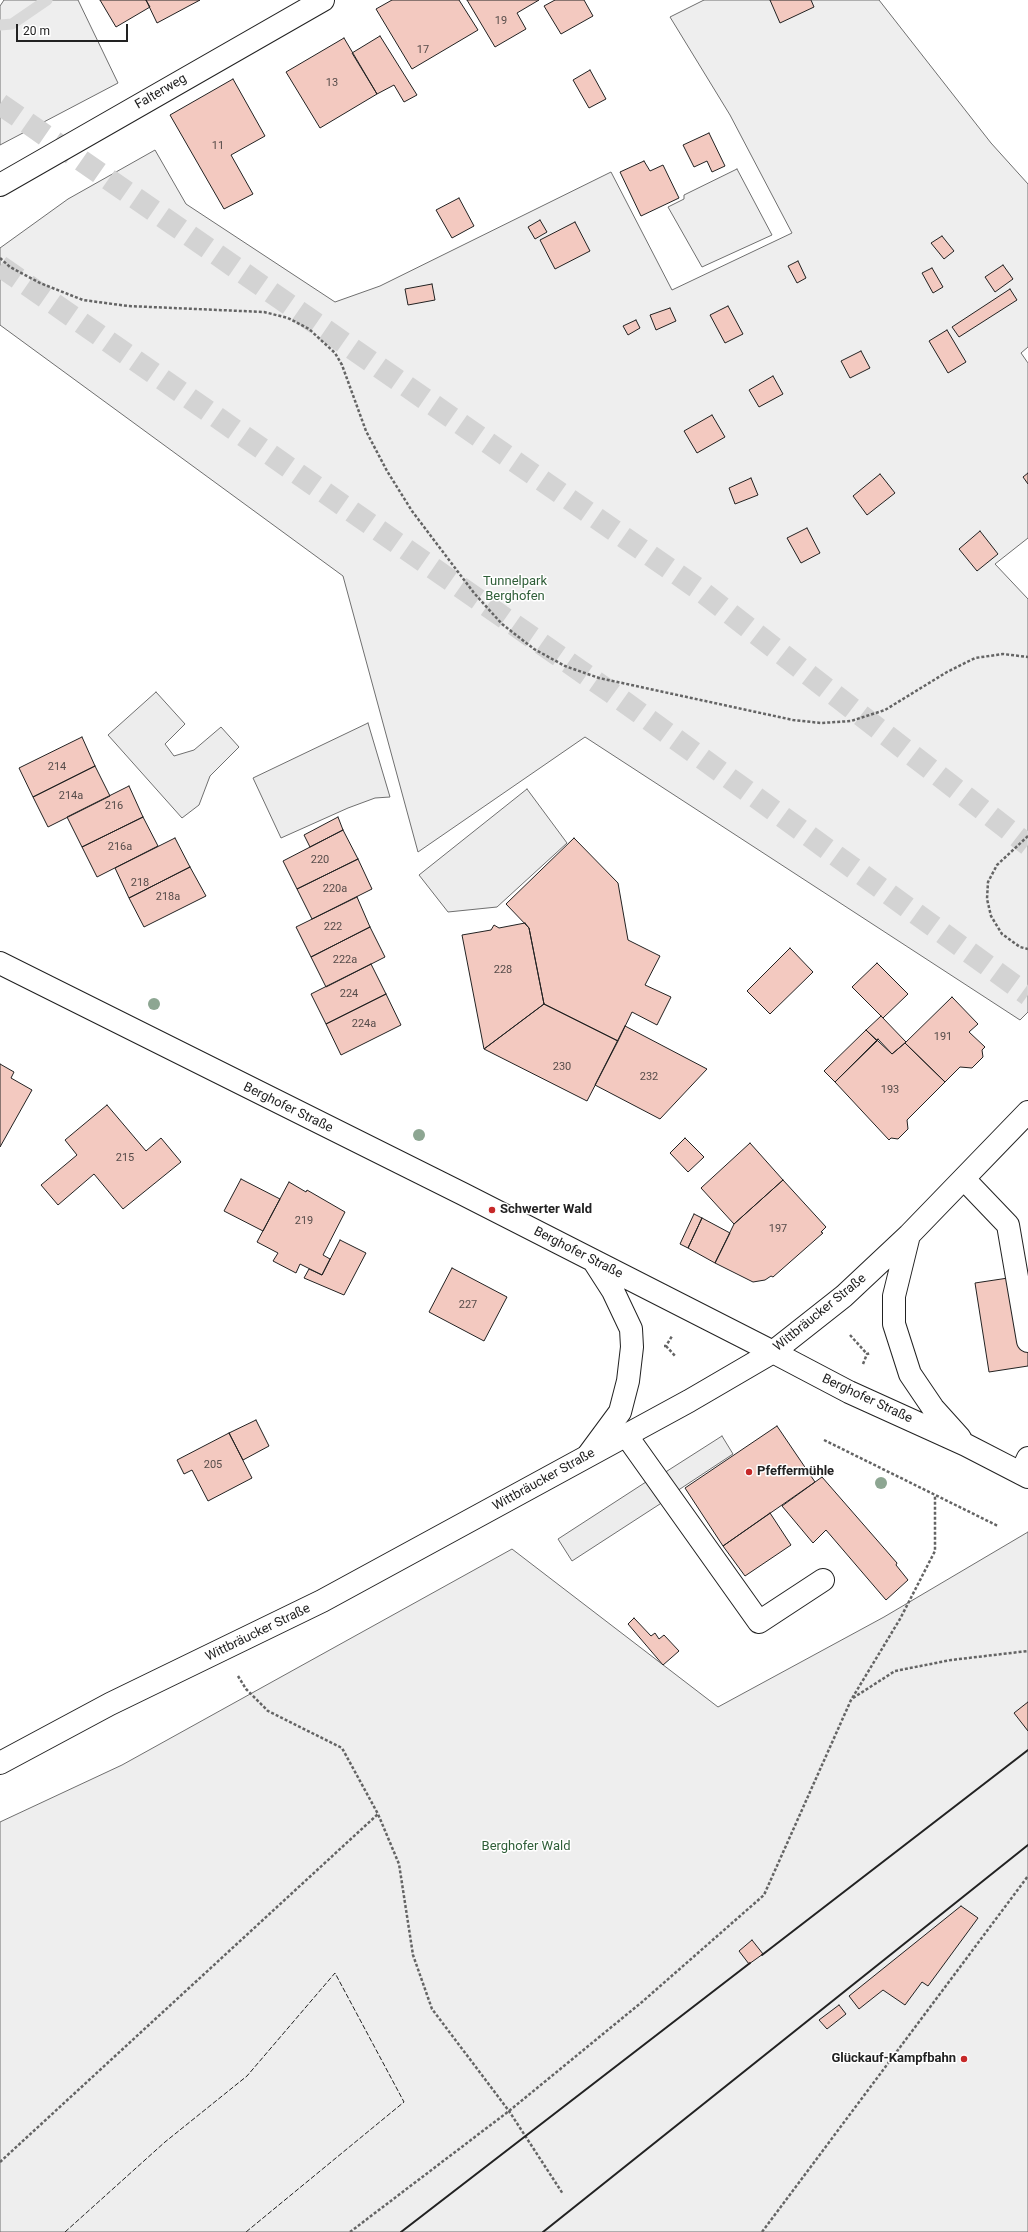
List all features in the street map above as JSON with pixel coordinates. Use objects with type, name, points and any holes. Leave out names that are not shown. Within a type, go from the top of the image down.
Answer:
[{"type":"main road","name":"Falterweg","points":[[0,185],[323,0]]},
{"type":"main road","name":"Berghofer Straße","points":[[0,963],[595,1262],[849,1392],[966,1445],[1026,1469]]},
{"type":"main road","name":"Wittbräucker Straße","points":[[0,1763],[110,1704],[222,1651],[322,1601],[626,1435],[773,1352],[844,1296],[909,1235],[1028,1112]]},
{"type":"main road","points":[[964,1179],[1008,1225],[1028,1341]]},
{"type":"main road","points":[[909,1235],[894,1296],[894,1324],[910,1374],[933,1408],[966,1445]]},
{"type":"main road","points":[[589,1454],[620,1412],[628,1381],[632,1347],[631,1329],[613,1291],[595,1262]]},
{"type":"main road","points":[[626,1435],[759,1622],[823,1580]]},
{"type":"path","points":[[0,258],[10,267],[40,283],[83,300],[128,306],[264,312],[288,318],[309,329],[335,353],[342,365],[366,431],[387,471],[412,511],[470,587],[502,624],[534,649],[564,666],[599,678],[793,720],[821,723],[851,721],[885,710],[947,672],[975,658],[1003,654],[1028,657]]},
{"type":"path","points":[[1028,836],[997,865],[988,882],[987,899],[991,916],[1002,934],[1020,947],[1028,949]]},
{"type":"path","points":[[850,1335],[867,1354]]},
{"type":"path","points":[[666,1346],[676,1357]]},
{"type":"path","points":[[867,1354],[874,1352]]},
{"type":"path","points":[[861,1368],[867,1354]]},
{"type":"path","points":[[824,1440],[998,1526]]},
{"type":"path","points":[[350,2232],[509,2111],[642,2002],[764,1895],[851,1700],[900,1619],[935,1551],[935,1496]]},
{"type":"path","points":[[851,1700],[895,1671],[951,1660],[1028,1650]]},
{"type":"path","points":[[222,1651],[246,1689],[268,1711],[342,1748],[378,1814],[399,1864],[413,1955],[432,2009],[509,2111],[563,2194]]},
{"type":"path","points":[[0,2162],[378,1814]]},
{"type":"path","points":[[762,2232],[1028,1876]]},
{"type":"green space","points":[[4,0],[78,0],[118,83],[0,145],[0,6]]},
{"type":"green space","name":"Tunnelpark Berghofen","points":[[704,0],[879,0],[991,143],[1028,184],[1028,347],[1021,353],[1028,363],[1028,538],[995,564],[1028,599],[1028,1012],[1020,1020],[585,737],[418,852],[343,576],[0,325],[0,248],[68,199],[155,150],[186,204],[335,302],[380,286],[611,172],[672,290],[792,233],[730,115],[670,17]]},
{"type":"green space","points":[[737,169],[772,235],[702,267],[668,207],[684,199],[684,195]]},
{"type":"green space","name":"Berghofer Wald","points":[[1028,1532],[1028,2232],[0,2232],[0,1822],[122,1765],[512,1549],[718,1707],[884,1617]]},
{"type":"shaded area","points":[[156,692],[185,724],[165,744],[174,756],[194,750],[221,727],[239,747],[210,776],[199,805],[182,818],[108,735]]},
{"type":"shaded area","points":[[368,723],[390,797],[375,798],[348,808],[281,838],[253,778]]},
{"type":"shaded area","points":[[527,789],[567,843],[497,907],[448,912],[419,875]]},
{"type":"shaded area","points":[[722,1436],[733,1454],[677,1491],[664,1473]]},
{"type":"shaded area","points":[[649,1480],[663,1502],[572,1561],[558,1539]]},
{"type":"building","points":[[100,0],[146,0],[150,7],[116,27]]},
{"type":"building","points":[[146,0],[200,0],[157,23]]},
{"type":"building","points":[[392,0],[459,0],[478,30],[412,69],[376,9]]},
{"type":"building","points":[[467,0],[539,0],[517,13],[526,29],[495,47]]},
{"type":"building","points":[[555,0],[584,0],[593,16],[561,34],[544,6]]},
{"type":"building","points":[[770,0],[811,0],[814,7],[780,23]]},
{"type":"building","points":[[380,36],[417,95],[404,102],[394,85],[377,94],[352,53]]},
{"type":"building","points":[[344,38],[377,94],[320,128],[286,72]]},
{"type":"building","points":[[590,70],[606,99],[589,108],[573,80]]},
{"type":"building","points":[[233,79],[265,136],[231,155],[253,194],[224,209],[170,115]]},
{"type":"building","points":[[709,133],[725,166],[712,172],[707,161],[694,167],[683,145]]},
{"type":"building","points":[[644,161],[650,171],[663,165],[679,198],[641,216],[620,172]]},
{"type":"building","points":[[459,198],[474,226],[452,238],[436,210]]},
{"type":"building","points":[[540,220],[547,232],[535,239],[528,227]]},
{"type":"building","points":[[575,222],[590,251],[555,269],[540,240]]},
{"type":"building","points":[[942,236],[954,251],[944,259],[931,243]]},
{"type":"building","points":[[798,261],[806,278],[797,283],[788,266]]},
{"type":"building","points":[[1003,265],[1013,279],[995,292],[985,277]]},
{"type":"building","points":[[932,268],[943,287],[933,293],[922,273]]},
{"type":"building","points":[[432,284],[435,300],[408,305],[405,289]]},
{"type":"building","points":[[1010,289],[1017,300],[959,337],[952,327]]},
{"type":"building","points":[[728,306],[743,334],[725,343],[710,315]]},
{"type":"building","points":[[670,308],[676,321],[656,330],[650,315]]},
{"type":"building","points":[[636,320],[640,328],[628,335],[623,326]]},
{"type":"building","points":[[947,330],[966,362],[948,373],[929,341]]},
{"type":"building","points":[[861,351],[870,368],[850,378],[841,361]]},
{"type":"building","points":[[773,376],[783,394],[759,407],[749,390]]},
{"type":"building","points":[[712,415],[725,437],[697,453],[684,431]]},
{"type":"building","points":[[1028,473],[1028,484],[1023,477]]},
{"type":"building","points":[[880,474],[895,493],[867,515],[853,496]]},
{"type":"building","points":[[751,478],[758,495],[735,504],[729,488]]},
{"type":"building","points":[[807,528],[820,553],[801,563],[787,538]]},
{"type":"building","points":[[980,531],[998,554],[977,571],[959,549]]},
{"type":"building","points":[[82,737],[95,766],[33,797],[19,768]]},
{"type":"building","points":[[95,766],[110,796],[48,827],[33,797]]},
{"type":"building","points":[[129,786],[143,817],[82,847],[67,817]]},
{"type":"building","points":[[143,817],[158,846],[97,877],[82,847]]},
{"type":"building","points":[[338,817],[343,830],[310,847],[304,835]]},
{"type":"building","points":[[343,830],[358,859],[297,889],[283,861]]},
{"type":"building","points":[[175,838],[190,867],[129,898],[115,868]]},
{"type":"building","points":[[574,838],[618,883],[628,940],[660,956],[645,985],[671,997],[657,1025],[632,1012],[618,1041],[544,1004],[529,928],[506,904]]},
{"type":"building","points":[[358,859],[372,889],[312,919],[297,889]]},
{"type":"building","points":[[190,867],[206,896],[144,927],[129,898]]},
{"type":"building","points":[[357,897],[370,927],[311,957],[296,927]]},
{"type":"building","points":[[525,923],[529,928],[544,1004],[484,1049],[462,935],[491,930],[494,925],[499,928]]},
{"type":"building","points":[[370,927],[385,957],[326,987],[311,957]]},
{"type":"building","points":[[790,948],[813,972],[770,1014],[747,991]]},
{"type":"building","points":[[877,963],[908,994],[883,1018],[852,987]]},
{"type":"building","points":[[371,964],[386,994],[326,1024],[311,994]]},
{"type":"building","points":[[386,994],[401,1025],[341,1055],[326,1024]]},
{"type":"building","points":[[952,997],[978,1024],[969,1032],[985,1047],[982,1050],[983,1057],[972,1068],[960,1067],[945,1082],[905,1043]]},
{"type":"building","points":[[544,1004],[618,1041],[587,1101],[484,1049]]},
{"type":"building","points":[[881,1016],[906,1042],[892,1054],[866,1030]]},
{"type":"building","points":[[625,1026],[707,1069],[660,1119],[595,1085]]},
{"type":"building","points":[[866,1030],[877,1041],[835,1082],[824,1071]]},
{"type":"building","points":[[878,1039],[892,1054],[905,1043],[945,1082],[907,1120],[908,1129],[898,1139],[891,1138],[889,1140],[835,1082]]},
{"type":"building","points":[[0,1064],[14,1072],[11,1078],[32,1090],[0,1147]]},
{"type":"building","points":[[107,1105],[146,1151],[161,1138],[181,1162],[123,1209],[94,1174],[58,1205],[41,1185],[77,1155],[65,1140]]},
{"type":"building","points":[[685,1138],[704,1157],[688,1172],[670,1153]]},
{"type":"building","points":[[750,1143],[783,1180],[734,1224],[701,1188]]},
{"type":"building","points":[[241,1179],[280,1199],[263,1231],[224,1211]]},
{"type":"building","points":[[783,1180],[826,1227],[821,1232],[823,1233],[773,1277],[771,1276],[765,1280],[753,1282],[715,1263],[734,1224]]},
{"type":"building","points":[[289,1182],[306,1192],[307,1190],[345,1212],[323,1255],[330,1259],[322,1275],[300,1264],[296,1273],[273,1261],[278,1253],[257,1242]]},
{"type":"building","points":[[694,1214],[702,1218],[688,1248],[680,1244]]},
{"type":"building","points":[[702,1218],[730,1233],[715,1263],[688,1248]]},
{"type":"building","points":[[340,1240],[366,1253],[344,1295],[304,1278],[309,1269],[322,1275]]},
{"type":"building","points":[[452,1268],[507,1297],[484,1341],[429,1312]]},
{"type":"building","points":[[1028,1275],[1028,1366],[989,1372],[975,1283]]},
{"type":"building","points":[[256,1420],[269,1446],[243,1460],[229,1433]]},
{"type":"building","points":[[777,1426],[815,1482],[723,1546],[685,1488]]},
{"type":"building","points":[[229,1433],[252,1478],[208,1501],[192,1470],[184,1474],[177,1460]]},
{"type":"building","points":[[822,1477],[897,1563],[896,1565],[908,1580],[886,1600],[826,1530],[813,1543],[782,1506]]},
{"type":"building","points":[[770,1513],[791,1545],[745,1576],[723,1546]]},
{"type":"building","points":[[634,1618],[651,1636],[655,1633],[659,1639],[664,1635],[679,1651],[663,1665],[628,1624]]},
{"type":"building","points":[[1028,1702],[1028,1731],[1014,1713]]},
{"type":"building","points":[[961,1906],[978,1918],[928,1986],[922,1982],[905,2005],[883,1990],[859,2009],[849,1996]]},
{"type":"building","points":[[752,1940],[763,1954],[749,1964],[739,1951]]},
{"type":"building","points":[[839,2005],[846,2014],[827,2029],[819,2020]]},
{"type":"waterway","points":[[0,25],[12,24],[47,0]]},
{"type":"tunnel","points":[[0,104],[697,588],[1028,845]]},
{"type":"tunnel","points":[[0,266],[612,693],[1028,995]]},
{"type":"fence","points":[[65,2232],[165,2142],[247,2076],[335,1973],[404,2102],[246,2232]]},
{"type":"wall","points":[[762,1955],[1028,1750]]},
{"type":"wall","points":[[543,2232],[1028,1845]]},
{"type":"wall","points":[[401,2232],[750,1963]]},
{"type":"place","name":"Schwerter Wald","points":[[492,1210]]},
{"type":"place","name":"Pfeffermühle","points":[[749,1472]]},
{"type":"place","name":"Glückauf-Kampfbahn","points":[[964,2059]]}]
